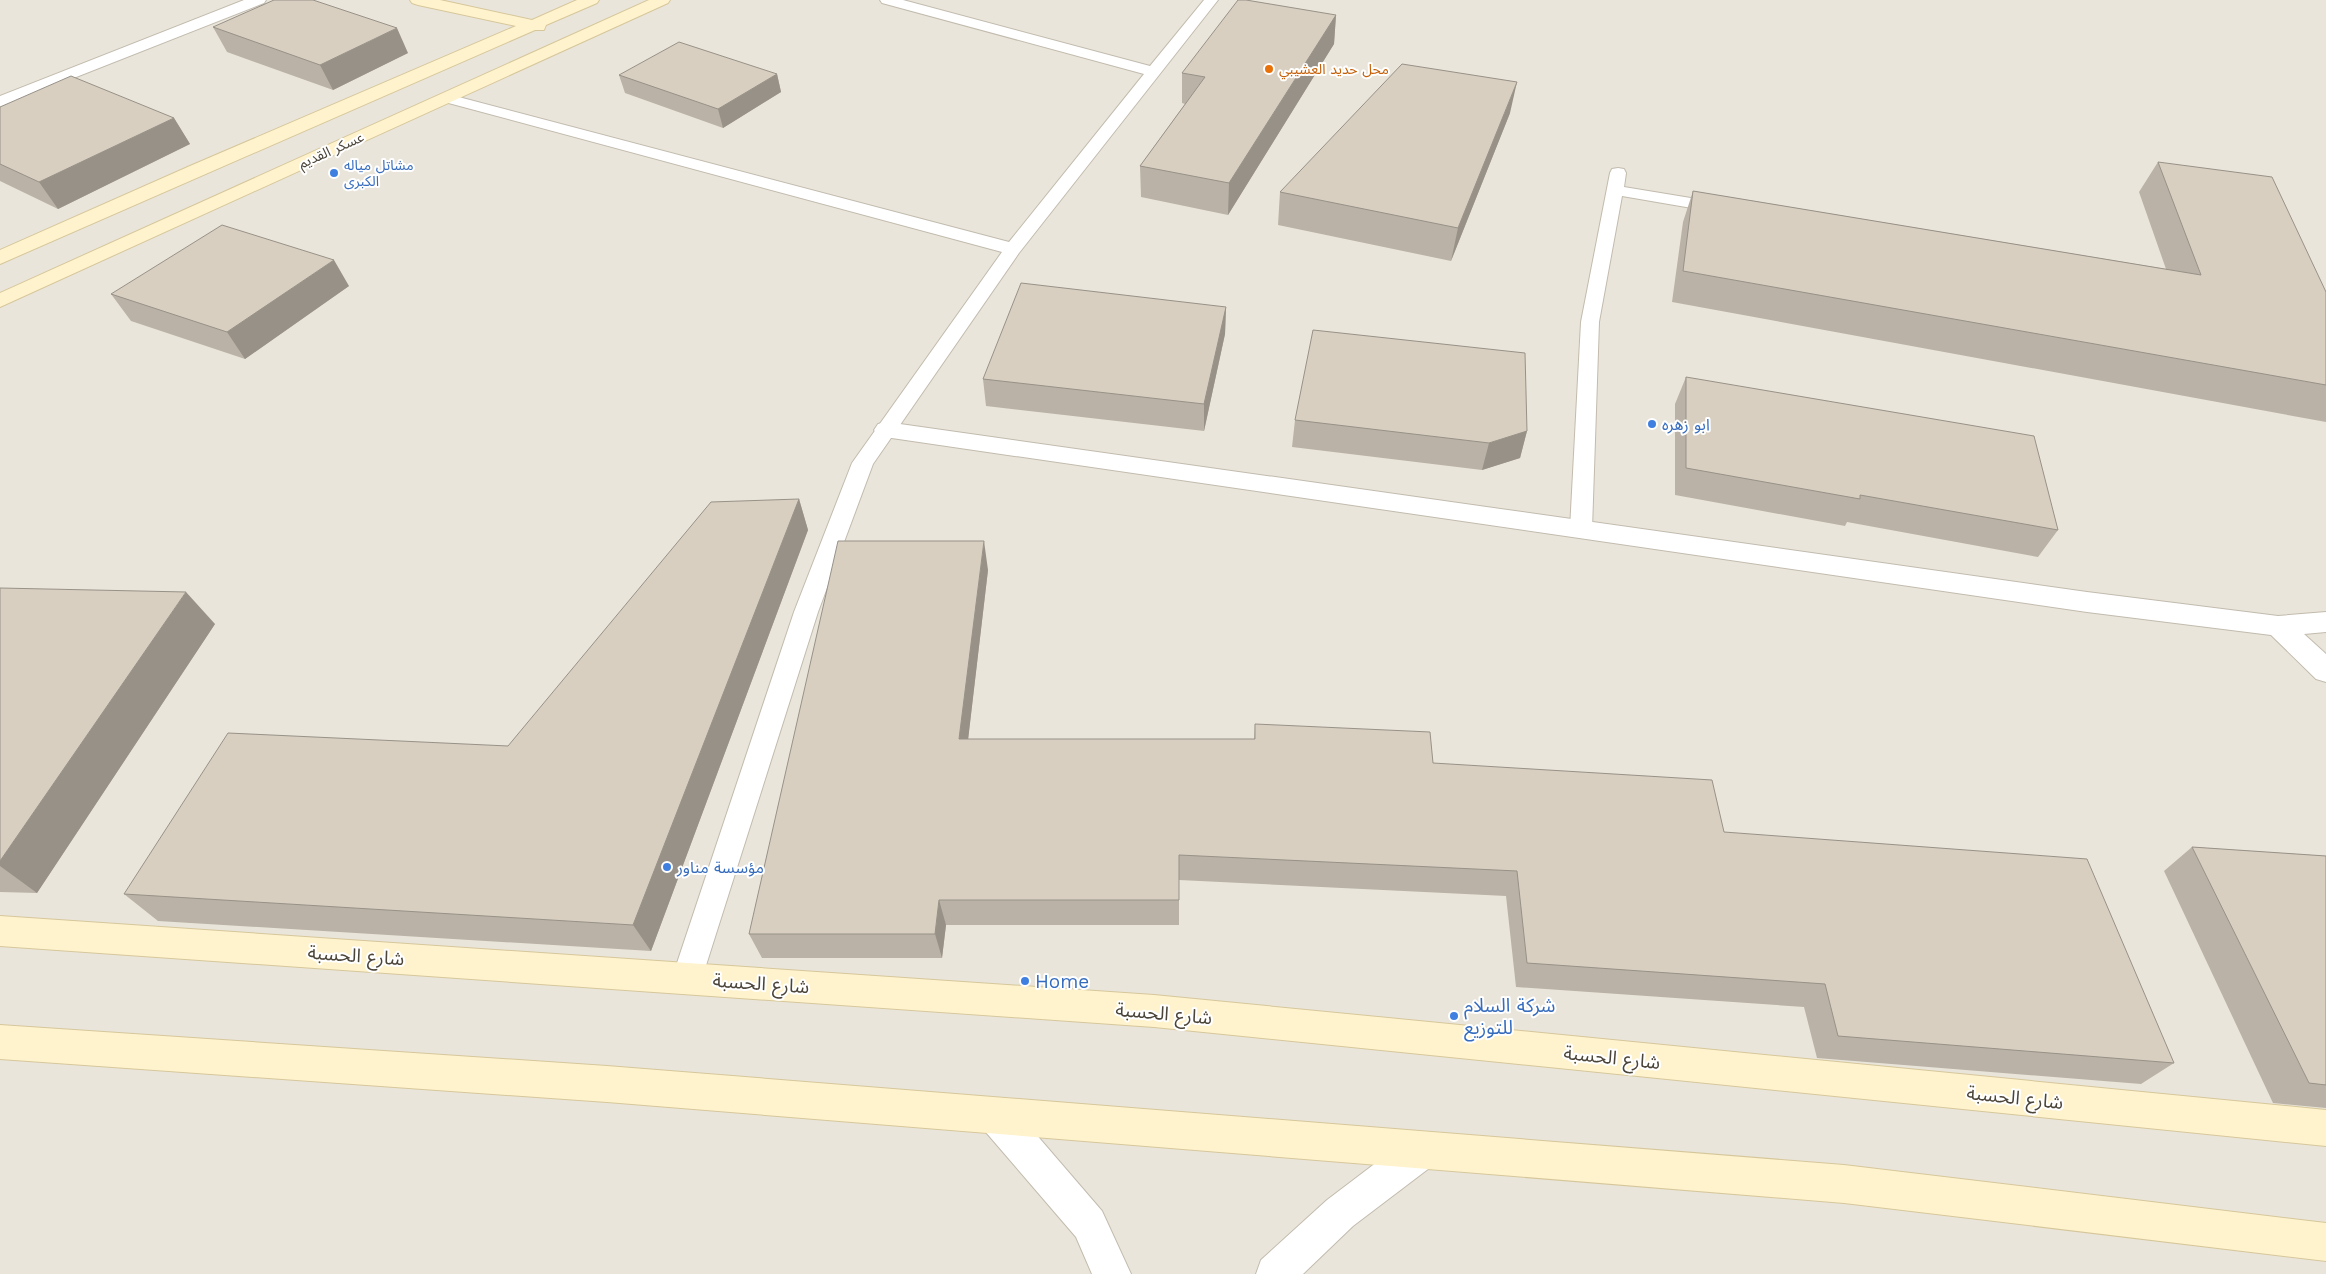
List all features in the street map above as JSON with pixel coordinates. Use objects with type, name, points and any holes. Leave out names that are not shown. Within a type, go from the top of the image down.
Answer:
[{"type":"street","points":[[0,102],[258,0]]},
{"type":"street","points":[[418,0],[580,37]]},
{"type":"street","points":[[0,258],[206,166],[591,0]]},
{"type":"street","name":"عسكر القديم","points":[[0,301],[662,0]]},
{"type":"street","points":[[886,430],[2087,602],[2278,626],[2326,622]]},
{"type":"street","points":[[2278,626],[2326,671]]},
{"type":"street","name":"شارع الحسبة","points":[[0,930],[1154,1011],[2326,1128]]},
{"type":"street","points":[[0,1042],[607,1084],[1844,1184],[2326,1242]]},
{"type":"street","points":[[997,1117],[1089,1224],[1112,1274]]},
{"type":"street","points":[[1275,1274],[1340,1213],[1423,1150]]},
{"type":"lane","points":[[886,0],[1154,72]]},
{"type":"lane","points":[[687,978],[806,612],[863,463],[1013,249],[1211,0]]},
{"type":"lane","points":[[446,98],[1013,249]]},
{"type":"lane","points":[[1581,530],[1590,322],[1616,181],[1742,211]]},
{"type":"shaded area","points":[[0,0],[2326,0],[2326,1274],[0,1274]]},
{"type":"building","points":[[274,0],[313,0],[397,28],[320,65],[213,27]]},
{"type":"building","points":[[1238,0],[1336,15],[1229,183],[1140,166],[1205,77],[1182,73]]},
{"type":"building","points":[[679,42],[777,74],[718,109],[619,75]]},
{"type":"building","points":[[1402,64],[1517,82],[1458,228],[1280,192]]},
{"type":"building","points":[[71,76],[174,118],[39,182],[0,164],[0,107]]},
{"type":"building","points":[[2158,162],[2272,177],[2326,292],[2326,385],[1683,271],[1693,191],[2201,275]]},
{"type":"building","points":[[222,225],[334,260],[227,332],[111,294]]},
{"type":"building","points":[[1021,283],[1226,307],[1204,404],[983,379]]},
{"type":"building","points":[[1313,330],[1525,353],[1527,431],[1489,443],[1295,420]]},
{"type":"building","points":[[1686,377],[2034,436],[2058,530],[1860,495],[1860,499],[1686,468]]},
{"type":"building","points":[[799,499],[633,925],[124,894],[228,733],[508,746],[711,502]]},
{"type":"building","points":[[838,541],[984,541],[959,739],[1255,739],[1255,724],[1430,732],[1433,763],[1712,780],[1724,832],[2087,859],[2174,1063],[1838,1036],[1825,984],[1527,963],[1517,871],[1179,855],[1179,900],[939,900],[935,934],[749,934]]},
{"type":"building","points":[[0,588],[186,592],[0,861]]},
{"type":"building","points":[[2192,847],[2326,856],[2326,1085],[2309,1083]]},
{"type":"place","name":"محل حديد العشيبي","points":[[1269,69]]},
{"type":"place","name":"مشاتل مياله الكبرى","points":[[334,173]]},
{"type":"place","name":"ابو زهره","points":[[1652,424]]},
{"type":"place","name":"مؤسسة مناور","points":[[667,867]]},
{"type":"place","name":"Home","points":[[1025,981]]},
{"type":"place","name":"شركة السلام للتوزيع","points":[[1454,1016]]}]
